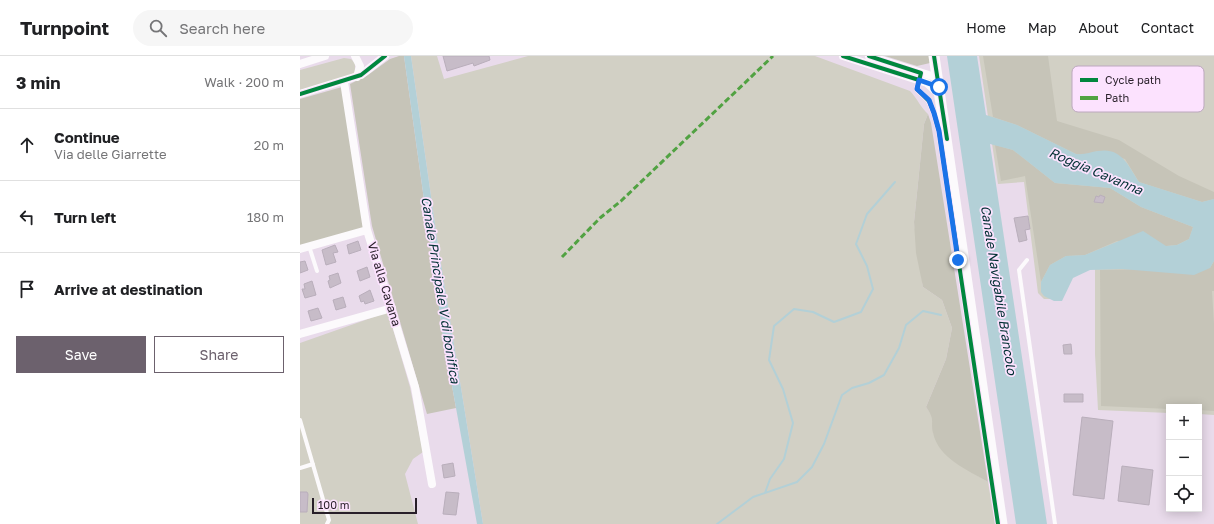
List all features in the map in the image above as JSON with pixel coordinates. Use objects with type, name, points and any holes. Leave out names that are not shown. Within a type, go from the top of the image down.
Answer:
[{"type":"street","points":[[300,64],[325,56]]},
{"type":"street","points":[[355,56],[360,66],[357,77]]},
{"type":"street","points":[[372,56],[383,57]]},
{"type":"street","points":[[843,56],[939,87]]},
{"type":"street","points":[[869,56],[926,74],[939,87]]},
{"type":"street","points":[[300,94],[357,77],[383,57]]},
{"type":"street","points":[[926,74],[932,71],[935,61]]},
{"type":"street","points":[[935,61],[1002,524]]},
{"type":"street","name":"Via alla Cavana","points":[[344,82],[367,230],[392,308],[415,388],[432,484]]},
{"type":"street","points":[[300,249],[367,230]]},
{"type":"street","points":[[300,334],[392,308]]},
{"type":"lane","points":[[309,246],[317,271]]},
{"type":"lane","points":[[1027,260],[1019,270],[1055,524]]},
{"type":"lane","points":[[300,420],[329,520],[327,524]]},
{"type":"lane","points":[[300,468],[313,464]]},
{"type":"shaded area","points":[[404,56],[443,336],[456,408],[427,414],[372,226],[350,84],[368,75],[390,59]]},
{"type":"shaded area","points":[[411,56],[437,56],[444,79],[528,56],[815,56],[910,91],[928,114],[924,124],[914,222],[923,287],[942,300],[952,328],[946,359],[926,407],[933,417],[933,433],[955,462],[988,482],[995,524],[483,524],[438,245]]},
{"type":"shaded area","points":[[885,56],[929,56],[930,63],[917,66]]},
{"type":"shaded area","points":[[979,56],[1214,56],[1214,415],[1202,414],[1202,404],[1166,404],[1166,413],[1098,410],[1095,354],[1095,268],[1078,268],[1051,299],[1044,299],[1038,293],[1024,182],[998,184]]},
{"type":"shaded area","points":[[983,56],[1048,56],[1057,121],[1119,140],[1179,176],[1214,192],[1214,199],[1202,202],[1139,182],[1125,159],[1098,151],[1085,155],[1076,154],[1017,125],[993,117]]},
{"type":"shaded area","points":[[344,58],[351,59],[355,63],[355,72],[346,78],[300,90],[300,70]]},
{"type":"shaded area","points":[[342,87],[365,228],[300,247],[300,99]]},
{"type":"shaded area","points":[[928,114],[931,123],[988,482],[955,463],[941,450],[936,442],[932,429],[932,418],[926,407],[946,359],[952,328],[942,300],[923,287],[916,253],[914,222],[924,124]]},
{"type":"shaded area","points":[[995,145],[1013,150],[1055,183],[1110,188],[1141,207],[1193,227],[1189,239],[1177,245],[1166,246],[1117,241],[1085,255],[1066,256],[1050,265],[1041,282],[1025,176],[1001,181]]},
{"type":"shaded area","points":[[1214,261],[1214,291],[1212,291],[1214,324],[1214,411],[1202,410],[1202,404],[1166,404],[1166,409],[1101,406],[1100,270],[1210,268]]},
{"type":"shaded area","points":[[388,312],[410,387],[423,452],[413,459],[405,474],[418,524],[300,524],[300,343]]},
{"type":"water","name":"Canale Principale V di bonifica","points":[[404,56],[411,56],[438,245],[483,524],[477,524],[443,336]]},
{"type":"water","name":"Canale Navigabile Brancolo","points":[[947,56],[977,56],[986,115],[1017,125],[1076,154],[1106,150],[1113,152],[1123,159],[1139,182],[1202,202],[1214,199],[1214,261],[1210,268],[1194,275],[1122,269],[1090,270],[1073,278],[1062,301],[1054,301],[1044,296],[1041,292],[1041,282],[1050,265],[1066,256],[1085,255],[1143,231],[1166,246],[1177,245],[1189,239],[1193,227],[1141,207],[1110,188],[1055,183],[1013,150],[990,144],[1047,524],[1016,524]]},
{"type":"building","points":[[443,56],[489,56],[490,60],[474,66],[473,63],[447,71]]},
{"type":"building","points":[[1100,195],[1105,197],[1103,203],[1094,202],[1096,196],[1099,197]]},
{"type":"building","points":[[1028,216],[1030,229],[1025,230],[1027,240],[1019,242],[1014,218]]},
{"type":"building","points":[[358,241],[361,250],[349,254],[347,245]]},
{"type":"building","points":[[335,245],[338,252],[333,253],[336,262],[326,265],[322,250]]},
{"type":"building","points":[[305,261],[308,270],[300,273],[300,262]]},
{"type":"building","points":[[367,267],[370,277],[360,281],[357,271]]},
{"type":"building","points":[[338,273],[341,283],[330,288],[328,281],[330,280],[329,276]]},
{"type":"building","points":[[312,281],[316,295],[305,298],[302,289],[305,289],[304,284]]},
{"type":"building","points":[[370,290],[374,301],[365,304],[364,301],[361,302],[359,296]]},
{"type":"building","points":[[343,297],[346,307],[336,310],[333,300]]},
{"type":"building","points":[[318,308],[322,318],[311,321],[308,311]]},
{"type":"building","points":[[1071,344],[1072,354],[1064,354],[1063,345]]},
{"type":"building","points":[[1064,394],[1083,394],[1083,402],[1064,402]]},
{"type":"building","points":[[1082,417],[1113,421],[1104,499],[1073,495]]},
{"type":"building","points":[[453,463],[455,476],[444,478],[442,465]]},
{"type":"building","points":[[1122,466],[1153,470],[1149,505],[1118,501]]},
{"type":"building","points":[[300,492],[307,492],[308,494],[307,512],[300,512]]},
{"type":"building","points":[[446,492],[459,493],[456,515],[443,514]]},
{"type":"waterway","points":[[765,493],[770,479],[784,459],[793,423],[783,389],[769,360],[774,326],[794,309],[813,312],[834,322],[861,312],[873,289],[867,266],[856,244],[867,214],[895,182]]},
{"type":"waterway","name":"Roggia Cavanna","points":[[717,524],[753,497],[797,482],[812,467],[824,444],[842,395],[852,388],[869,383],[884,375],[899,348],[906,325],[923,311],[941,315]]},
{"type":"marked path","points":[[562,257],[600,218],[621,201],[773,56]]},
{"type":"cycle path","points":[[300,94],[361,75],[385,56]]},
{"type":"cycle path","points":[[843,56],[919,80]]},
{"type":"cycle path","points":[[869,56],[921,73],[917,89],[929,101],[939,131],[998,524]]},
{"type":"cycle path","points":[[934,56],[947,139]]},
{"type":"route","points":[[939,87],[919,80],[917,89],[920,94],[929,100],[939,131],[958,260]]}]
